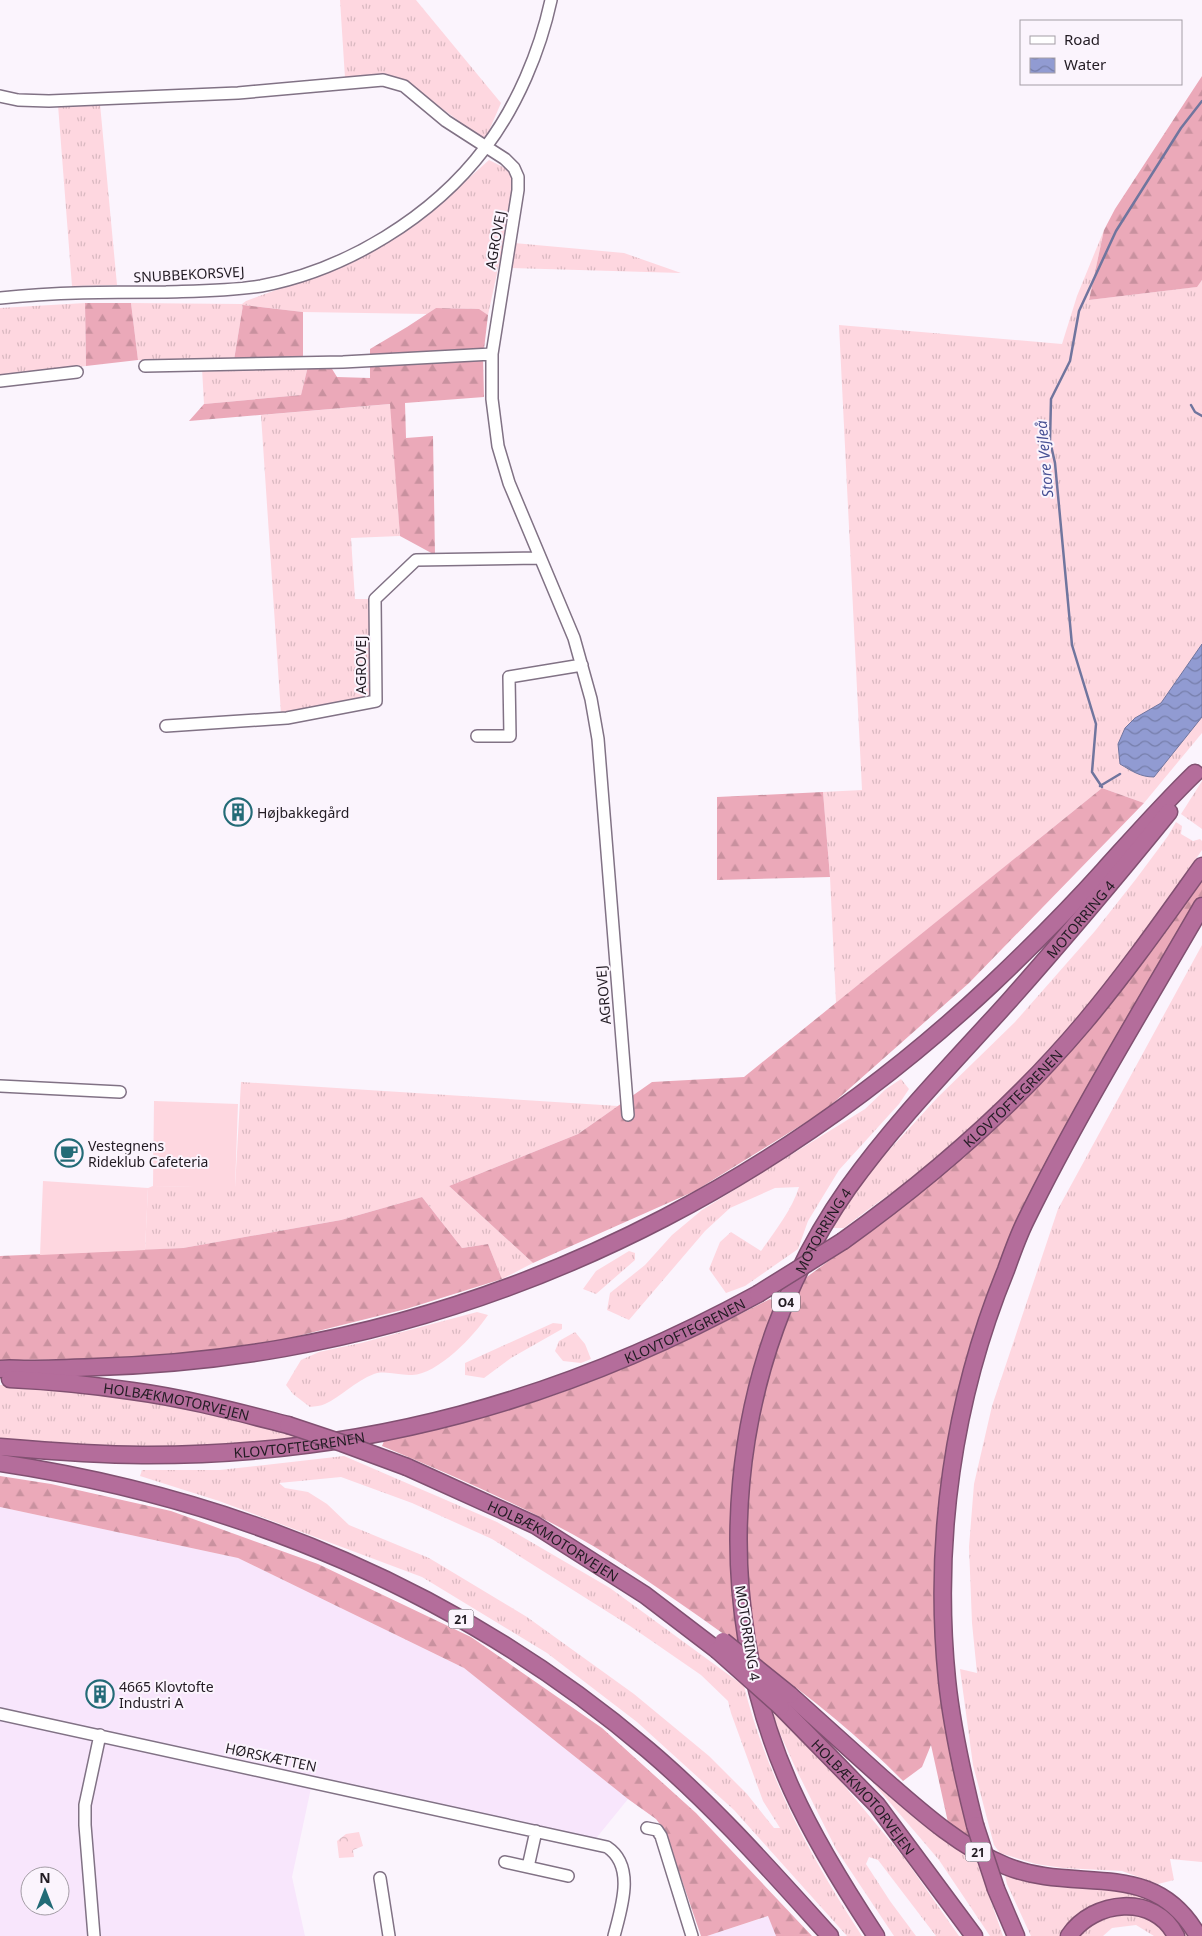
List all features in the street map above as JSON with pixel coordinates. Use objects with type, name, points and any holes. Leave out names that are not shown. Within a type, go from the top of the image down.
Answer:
[{"type":"highway","points":[[0,1369],[100,1367],[195,1361],[281,1349],[338,1338],[428,1314],[526,1282],[649,1226],[714,1192],[788,1146],[850,1103],[915,1052],[986,990],[1038,939],[1104,871],[1162,804],[1198,768]]},
{"type":"highway","name":"MOTORRING 4","points":[[876,1936],[825,1855],[791,1789],[760,1702],[750,1660],[742,1609],[738,1516],[742,1465],[760,1374],[788,1296],[813,1246],[847,1191],[910,1111],[1028,980],[1112,882],[1171,810],[1198,768]]},
{"type":"highway","name":"KLOVTOFTEGRENEN","points":[[0,1447],[104,1454],[190,1454],[304,1446],[390,1432],[499,1405],[570,1381],[656,1346],[710,1320],[758,1294],[843,1241],[922,1182],[1026,1086],[1084,1023],[1202,866]]},
{"type":"highway","points":[[1016,1936],[996,1889],[975,1825],[961,1768],[947,1678],[943,1601],[944,1530],[954,1449],[966,1388],[988,1313],[1025,1222],[1068,1140],[1202,906]]},
{"type":"highway","name":"HOLBÆKMOTORVEJEN","points":[[0,1378],[80,1384],[133,1391],[194,1402],[288,1425],[342,1442],[408,1467],[535,1526],[580,1554],[620,1571],[720,1646],[786,1701],[877,1804],[974,1936]]},
{"type":"highway","name":"21","points":[[0,1463],[118,1486],[186,1503],[247,1522],[358,1566],[471,1624],[500,1641],[578,1694],[661,1762],[733,1830],[830,1936]]},
{"type":"highway","name":"21","points":[[786,1701],[909,1802],[969,1848],[1003,1865],[1029,1874],[1064,1880],[1124,1883],[1153,1891],[1175,1905],[1190,1921],[1198,1936]]},
{"type":"highway","points":[[1069,1936],[1074,1928],[1086,1918],[1100,1910],[1115,1906],[1131,1906],[1146,1910],[1160,1917],[1172,1928],[1176,1936]]},
{"type":"street","name":"SNUBBEKORSVEJ","points":[[0,298],[76,293],[218,291],[261,286],[308,274],[349,257],[382,240],[419,214],[450,187],[485,148],[515,100],[534,58],[546,23],[551,0]]},
{"type":"street","points":[[0,96],[18,100],[49,101],[238,93],[383,80],[394,81],[404,86],[446,121],[485,148]]},
{"type":"street","name":"AGROVEJ","points":[[485,148],[505,159],[514,168],[518,184],[492,354],[492,399],[498,446],[509,483],[574,638],[591,699],[598,739],[628,1115]]},
{"type":"street","points":[[144,366],[343,362],[492,354]]},
{"type":"street","points":[[0,382],[77,372]]},
{"type":"street","name":"AGROVEJ","points":[[166,726],[287,718],[376,701],[375,599],[416,560],[539,558]]},
{"type":"street","points":[[477,736],[510,736],[509,677],[582,665]]},
{"type":"street","points":[[0,1086],[120,1092]]},
{"type":"street","name":"HØRSKÆTTEN","points":[[0,1714],[599,1844],[614,1852],[623,1868],[624,1880],[621,1906],[614,1936]]},
{"type":"street","points":[[94,1936],[84,1825],[85,1805],[100,1735]]},
{"type":"street","points":[[647,1828],[656,1830],[661,1836],[692,1936]]},
{"type":"street","points":[[528,1867],[536,1831]]},
{"type":"street","points":[[505,1862],[568,1876]]},
{"type":"street","points":[[380,1878],[390,1936]]},
{"type":"shaded area","points":[[0,1507],[238,1558],[464,1668],[628,1799],[589,1847],[311,1788],[292,1877],[305,1936],[0,1936]]},
{"type":"shaded area","points":[[769,1916],[776,1936],[707,1936]]},
{"type":"green space","points":[[340,0],[416,0],[501,103],[485,140],[404,81],[393,76],[345,78]]},
{"type":"green space","points":[[1202,76],[1202,280],[1197,287],[1089,300],[1104,230],[1115,209]]},
{"type":"green space","points":[[100,104],[117,285],[72,286],[58,105]]},
{"type":"green space","points":[[489,160],[511,171],[515,190],[488,315],[478,309],[436,308],[427,314],[303,312],[243,305],[234,360],[138,360],[131,303],[242,304],[350,263],[386,244],[421,221]]},
{"type":"green space","points":[[1104,230],[1089,300],[1196,287],[1202,280],[1202,733],[1144,803],[1102,788],[836,1003],[830,877],[823,792],[862,790],[839,325],[1062,344],[1077,296]]},
{"type":"green space","points":[[514,243],[624,253],[681,273],[511,268]]},
{"type":"green space","points":[[85,303],[86,366],[0,377],[0,308]]},
{"type":"green space","points":[[85,303],[131,303],[138,360],[86,366]]},
{"type":"green space","points":[[243,305],[303,312],[303,358],[234,360]]},
{"type":"green space","points":[[436,308],[479,309],[488,315],[483,358],[484,397],[405,403],[406,438],[433,436],[435,555],[400,536],[390,404],[189,421],[204,404],[301,395],[308,366],[329,364],[337,377],[370,378],[370,349]]},
{"type":"green space","points":[[308,366],[301,395],[204,404],[202,368]]},
{"type":"green space","points":[[391,404],[400,536],[351,538],[355,599],[368,599],[372,699],[281,714],[261,415]]},
{"type":"green space","points":[[1202,781],[1202,829],[1181,814]]},
{"type":"green space","points":[[1102,788],[1144,803],[969,983],[824,1111],[695,1191],[533,1263],[449,1186],[578,1134],[652,1082],[744,1077]]},
{"type":"green space","points":[[823,792],[830,877],[717,880],[717,797]]},
{"type":"green space","points":[[1176,822],[1182,826],[1181,834],[1193,841],[1200,839],[1202,841],[1202,850],[1141,936],[1076,1019],[1006,1098],[928,1169],[884,1198],[844,1228],[832,1228],[860,1182],[938,1097],[1015,1022],[1095,931],[1168,836]]},
{"type":"green space","points":[[1202,879],[1202,897],[1050,1165],[955,1415],[944,1715],[956,1781],[972,1843],[949,1827],[931,1745],[922,1767],[903,1781],[868,1747],[793,1685],[754,1656],[743,1524],[765,1375],[800,1282],[901,1208],[953,1166],[1027,1096],[1124,987]]},
{"type":"green space","points":[[1202,945],[1202,1862],[1170,1859],[1174,1880],[1158,1884],[1122,1871],[1063,1868],[1036,1864],[1000,1853],[994,1845],[973,1765],[960,1669],[977,1673],[972,1623],[969,1547],[974,1484],[992,1406],[1058,1209]]},
{"type":"green space","points":[[901,1079],[909,1089],[899,1104],[839,1170],[808,1221],[798,1249],[745,1286],[726,1293],[709,1269],[720,1242],[731,1232],[761,1251],[788,1212],[799,1187],[775,1188],[730,1208],[705,1231],[629,1320],[607,1310],[610,1293],[645,1265],[672,1235],[702,1210],[865,1109],[886,1089]]},
{"type":"green space","points":[[241,1082],[618,1106],[578,1134],[449,1186],[533,1263],[502,1279],[488,1244],[462,1248],[422,1197],[341,1220],[183,1248],[145,1250],[148,1188],[153,1186],[235,1187]]},
{"type":"green space","points":[[154,1101],[238,1104],[235,1188],[153,1186]]},
{"type":"green space","points":[[43,1181],[148,1188],[145,1250],[40,1255]]},
{"type":"green space","points":[[422,1197],[462,1248],[488,1244],[502,1279],[406,1309],[286,1339],[151,1359],[0,1360],[0,1256],[183,1248],[341,1220]]},
{"type":"green space","points":[[629,1251],[635,1253],[635,1260],[596,1294],[583,1289],[596,1271]]},
{"type":"green space","points":[[770,1299],[777,1303],[765,1334],[747,1396],[736,1459],[731,1524],[731,1568],[738,1644],[637,1574],[574,1535],[479,1488],[382,1446],[384,1441],[497,1413],[595,1380],[684,1342]]},
{"type":"green space","points":[[477,1312],[488,1315],[465,1343],[444,1361],[422,1373],[412,1375],[374,1374],[331,1401],[310,1407],[293,1394],[286,1385],[301,1360],[319,1352],[361,1343]]},
{"type":"green space","points":[[553,1323],[562,1324],[562,1329],[511,1358],[484,1378],[465,1375],[465,1363]]},
{"type":"green space","points":[[575,1332],[585,1344],[591,1359],[581,1363],[563,1361],[555,1351],[559,1341]]},
{"type":"green space","points":[[0,1385],[75,1391],[150,1401],[261,1425],[297,1436],[298,1439],[207,1446],[134,1448],[0,1440]]},
{"type":"green space","points":[[344,1456],[497,1522],[610,1588],[744,1686],[765,1752],[792,1816],[843,1907],[862,1936],[847,1936],[734,1810],[637,1722],[547,1653],[422,1577],[219,1501],[140,1476],[142,1470],[220,1470]],"holes":[[[341,1477],[412,1503],[492,1539],[630,1626],[701,1675],[728,1701],[763,1801],[780,1828],[774,1828],[747,1794],[709,1756],[634,1694],[527,1617],[429,1558],[349,1525],[327,1504],[308,1492],[285,1488],[279,1483]]]},
{"type":"green space","points":[[0,1476],[51,1484],[171,1511],[318,1564],[471,1637],[602,1728],[696,1813],[812,1936],[776,1936],[768,1916],[707,1936],[701,1936],[665,1831],[656,1819],[628,1799],[464,1668],[238,1558],[0,1507]]},
{"type":"green space","points":[[773,1712],[838,1778],[905,1859],[959,1936],[936,1936],[878,1860],[869,1857],[866,1864],[916,1936],[894,1936],[836,1849],[796,1769],[777,1727]]},
{"type":"green space","points":[[857,1764],[975,1856],[1003,1936],[990,1936],[939,1860]]},
{"type":"green space","points":[[359,1832],[363,1846],[353,1850],[354,1857],[339,1858],[337,1841],[346,1834]]},
{"type":"green space","points":[[1004,1871],[1143,1892],[1172,1908],[1189,1936],[1184,1936],[1175,1922],[1164,1912],[1150,1905],[1135,1901],[1119,1901],[1103,1903],[1074,1917],[1062,1936],[1031,1936],[1007,1884]]},
{"type":"green space","points":[[1121,1912],[1151,1920],[1167,1936],[1154,1936],[1136,1925],[1112,1928],[1103,1936],[1079,1936],[1096,1918]]},
{"type":"water","points":[[1202,644],[1202,717],[1154,777],[1140,775],[1120,764],[1118,744],[1125,728],[1135,718],[1161,703]]},
{"type":"waterway","name":"Store Vejleå","points":[[1102,787],[1092,772],[1096,724],[1072,645],[1055,463],[1050,441],[1051,399],[1070,361],[1079,311],[1116,231],[1181,128],[1202,101]]},
{"type":"waterway","points":[[1191,405],[1195,412],[1202,416]]},
{"type":"waterway","points":[[1100,786],[1120,774]]},
{"type":"place","name":"Højbakkegård","points":[[238,812]]},
{"type":"place","name":"Vestegnens Rideklub Cafeteria","points":[[69,1153]]},
{"type":"place","name":"4665 Klovtofte Industri A","points":[[100,1694]]}]
